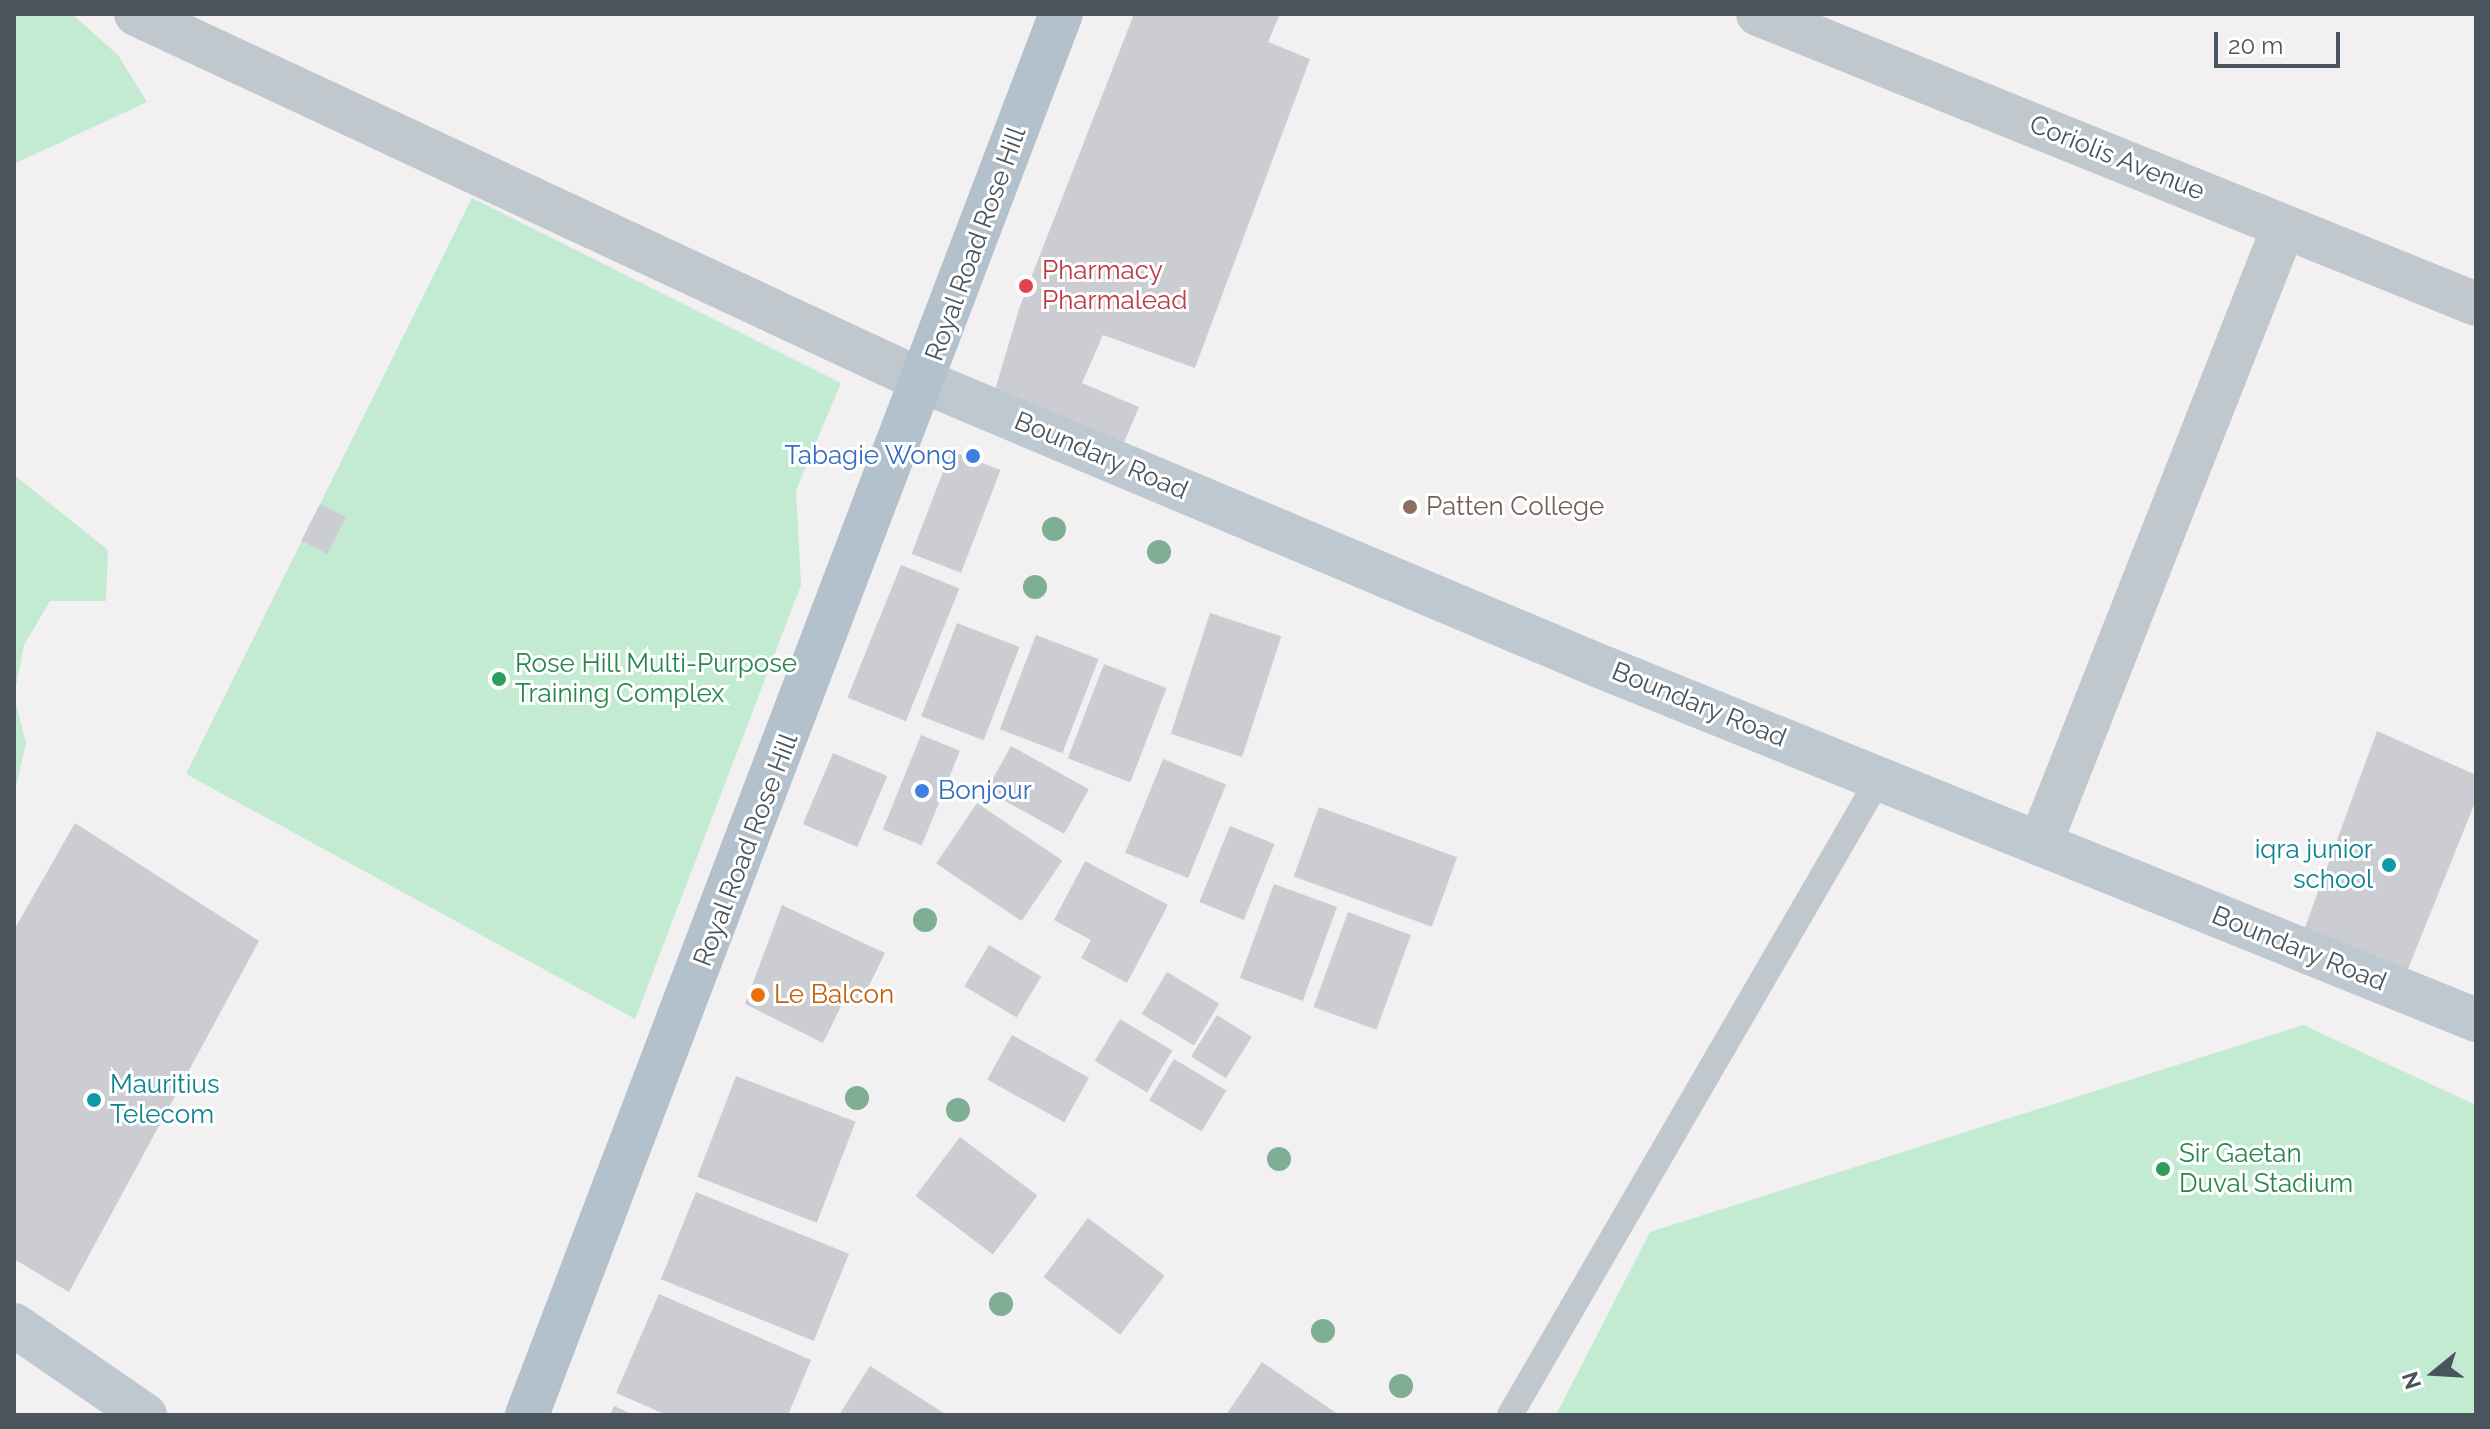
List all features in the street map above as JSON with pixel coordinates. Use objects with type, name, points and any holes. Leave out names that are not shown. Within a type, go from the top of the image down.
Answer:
[{"type":"main road","name":"Royal Road Rose Hill","points":[[527,1415],[925,382],[1061,14]]},
{"type":"main road","name":"Boundary Road","points":[[925,382],[2040,844],[2476,1020]]},
{"type":"main road","points":[[14,1325],[145,1415]]},
{"type":"street","points":[[136,14],[925,382]]},
{"type":"street","name":"Coriolis Avenue","points":[[1758,14],[2476,304]]},
{"type":"street","points":[[2040,844],[2284,226]]},
{"type":"lane","points":[[1510,1415],[1880,777]]},
{"type":"green space","points":[[14,14],[72,14],[118,55],[147,102],[14,164]]},
{"type":"green space","name":"Rose Hill Multi-Purpose Training Complex","points":[[472,198],[841,383],[796,490],[801,585],[635,1019],[186,774]]},
{"type":"green space","points":[[14,475],[108,550],[106,601],[50,601],[24,645],[14,696]]},
{"type":"green space","points":[[14,696],[26,743],[14,795]]},
{"type":"green space","name":"Sir Gaetan Duval Stadium","points":[[2303,1025],[2476,1105],[2476,1415],[1556,1415],[1650,1232]]},
{"type":"building","points":[[1134,14],[1280,14],[1268,42],[1310,59],[1195,368],[1103,335],[1082,383],[1139,407],[1119,454],[992,400],[1020,306]]},
{"type":"building","points":[[951,451],[1000,470],[961,573],[912,554]]},
{"type":"building","points":[[320,504],[346,517],[327,554],[301,541]]},
{"type":"building","points":[[901,565],[959,589],[906,721],[847,698]]},
{"type":"building","points":[[1210,613],[1281,636],[1242,757],[1171,734]]},
{"type":"building","points":[[957,623],[1020,647],[984,740],[921,716]]},
{"type":"building","points":[[1036,635],[1099,659],[1062,753],[1000,729]]},
{"type":"building","points":[[1104,664],[1167,688],[1130,782],[1068,758]]},
{"type":"building","name":"iqra junior school","points":[[2377,731],[2476,775],[2476,800],[2408,969],[2304,930]]},
{"type":"building","name":"Bonjour","points":[[921,735],[960,751],[922,845],[883,830]]},
{"type":"building","points":[[1011,746],[1089,789],[1064,834],[986,791]]},
{"type":"building","points":[[833,753],[887,776],[857,847],[803,824]]},
{"type":"building","points":[[1163,759],[1226,784],[1188,878],[1125,853]]},
{"type":"building","points":[[977,803],[1062,861],[1022,921],[936,864]]},
{"type":"building","points":[[1319,807],[1457,857],[1432,927],[1294,877]]},
{"type":"building","name":"Mauritius Telecom","points":[[75,823],[259,941],[69,1292],[14,1259],[14,930]]},
{"type":"building","points":[[1230,826],[1275,844],[1244,920],[1199,902]]},
{"type":"building","points":[[1085,861],[1168,905],[1127,983],[1081,958],[1091,940],[1054,920]]},
{"type":"building","points":[[1274,884],[1337,907],[1303,1001],[1240,978]]},
{"type":"building","points":[[782,905],[885,953],[861,1002],[844,1000],[823,1043],[745,1004]]},
{"type":"building","points":[[1348,912],[1411,935],[1376,1030],[1313,1007]]},
{"type":"building","points":[[989,945],[1041,976],[1017,1018],[964,986]]},
{"type":"building","points":[[1167,972],[1219,1003],[1194,1045],[1142,1014]]},
{"type":"building","points":[[1217,1015],[1252,1037],[1226,1078],[1191,1057]]},
{"type":"building","points":[[1120,1019],[1172,1050],[1147,1092],[1095,1061]]},
{"type":"building","points":[[1012,1035],[1089,1078],[1064,1122],[987,1080]]},
{"type":"building","points":[[1174,1059],[1226,1090],[1202,1132],[1149,1100]]},
{"type":"building","points":[[736,1076],[855,1122],[817,1223],[697,1177]]},
{"type":"building","points":[[960,1137],[1037,1195],[993,1254],[915,1196]]},
{"type":"building","points":[[696,1192],[849,1254],[814,1341],[661,1279]]},
{"type":"building","points":[[1088,1218],[1165,1276],[1120,1335],[1043,1277]]},
{"type":"building","points":[[659,1294],[811,1360],[788,1415],[667,1415],[616,1393]]},
{"type":"building","points":[[1262,1362],[1339,1415],[1226,1415]]},
{"type":"building","points":[[870,1366],[947,1415],[839,1415]]},
{"type":"building","points":[[614,1406],[634,1415],[610,1415]]},
{"type":"place","name":"Pharmacy Pharmalead","points":[[1026,286]]},
{"type":"place","name":"Tabagie Wong","points":[[973,456]]},
{"type":"place","name":"Patten College","points":[[1410,507]]},
{"type":"place","name":"Rose Hill Multi-Purpose Training Complex","points":[[499,679]]},
{"type":"place","name":"Bonjour","points":[[922,791]]},
{"type":"place","name":"iqra junior school","points":[[2389,865]]},
{"type":"place","name":"Le Balcon","points":[[758,995]]},
{"type":"place","name":"Mauritius Telecom","points":[[94,1100]]},
{"type":"place","name":"Sir Gaetan Duval Stadium","points":[[2163,1169]]}]
